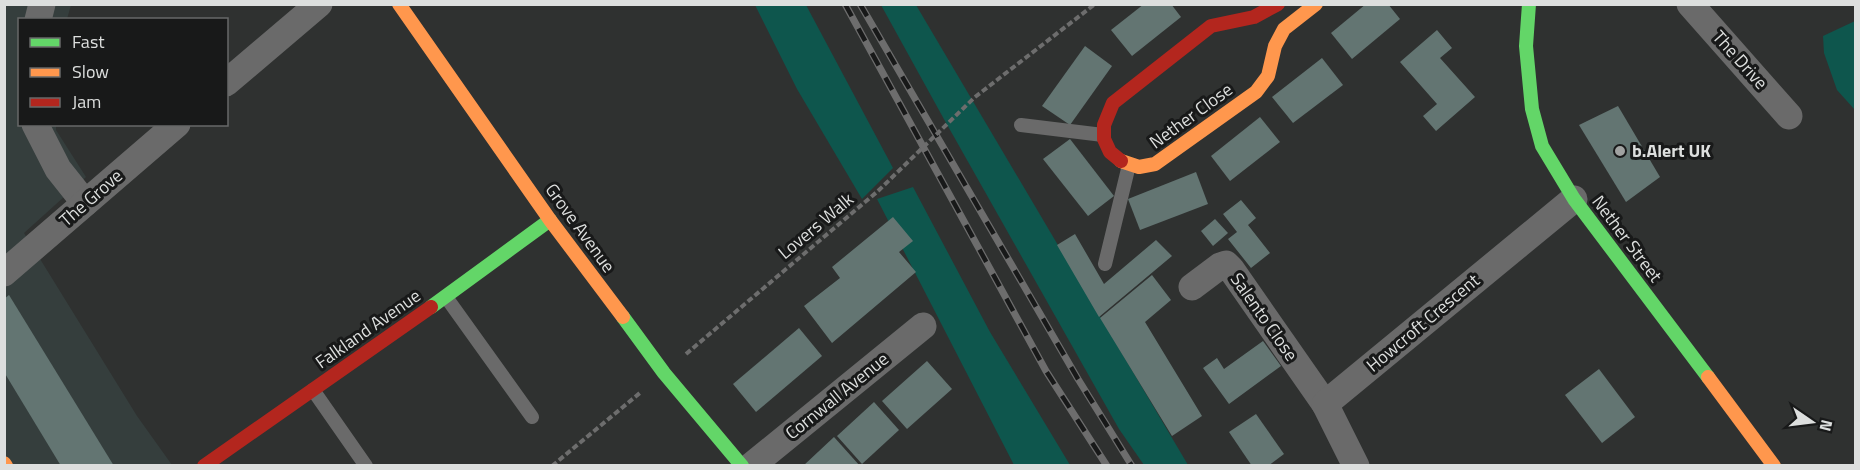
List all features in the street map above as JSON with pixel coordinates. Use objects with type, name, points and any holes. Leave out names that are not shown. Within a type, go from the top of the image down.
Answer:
[{"type":"street","points":[[228,81],[319,4]]},
{"type":"street","name":"Grove Avenue","points":[[399,4],[550,220],[664,373],[742,465]]},
{"type":"street","points":[[1129,165],[1120,162],[1108,152],[1102,135],[1105,119],[1113,103],[1211,26],[1223,22],[1251,19],[1271,10],[1278,4]]},
{"type":"street","name":"Nether Close","points":[[1129,165],[1137,167],[1155,164],[1256,92],[1268,76],[1275,46],[1284,29],[1316,4]]},
{"type":"street","name":"Nether Street","points":[[1529,4],[1526,46],[1532,109],[1542,146],[1574,199],[1774,465]]},
{"type":"street","name":"The Drive","points":[[1690,4],[1789,116]]},
{"type":"street","points":[[36,126],[58,169],[85,203]]},
{"type":"street","name":"The Grove","points":[[4,273],[175,126]]},
{"type":"street","name":"Howcroft Crescent","points":[[1325,404],[1574,199]]},
{"type":"street","name":"Falkland Avenue","points":[[204,465],[446,297],[550,220]]},
{"type":"street","name":"Salento Close","points":[[1192,287],[1220,266],[1226,264],[1231,268],[1325,404]]},
{"type":"street","name":"Cornwall Avenue","points":[[751,465],[923,326]]},
{"type":"street","points":[[1325,404],[1356,465]]},
{"type":"lane","points":[[1021,125],[1102,135]]},
{"type":"lane","points":[[1105,264],[1129,165]]},
{"type":"lane","points":[[446,297],[532,417]]},
{"type":"lane","points":[[313,390],[366,465]]},
{"type":"path","name":"Lovers Walk","points":[[552,465],[878,191],[975,98],[1095,4]]},
{"type":"shaded area","points":[[4,5],[71,5],[67,18],[18,18],[18,126],[56,126],[56,130],[86,177],[24,233],[137,416],[172,465],[5,465]]},
{"type":"green space","points":[[755,5],[806,5],[893,168],[862,199],[797,89]]},
{"type":"green space","points":[[881,5],[916,5],[1188,465],[1144,465],[1119,429]]},
{"type":"green space","points":[[1855,21],[1855,110],[1837,90],[1824,53],[1823,36]]},
{"type":"green space","points":[[913,187],[990,332],[1070,465],[1014,465],[877,199]]},
{"type":"building","points":[[1144,4],[1171,4],[1181,17],[1132,56],[1111,30]]},
{"type":"building","points":[[1366,4],[1388,4],[1400,19],[1352,59],[1331,33]]},
{"type":"building","points":[[1437,30],[1452,48],[1440,58],[1475,97],[1436,131],[1423,116],[1437,104],[1400,62]]},
{"type":"building","points":[[1085,46],[1112,66],[1070,125],[1042,106]]},
{"type":"building","points":[[1322,58],[1343,85],[1293,123],[1272,97]]},
{"type":"building","name":"b.Alert UK","points":[[1618,106],[1660,177],[1626,202],[1579,125]]},
{"type":"building","points":[[1260,117],[1280,142],[1230,181],[1211,156]]},
{"type":"building","points":[[1070,139],[1114,196],[1088,216],[1043,159]]},
{"type":"building","points":[[1196,172],[1208,204],[1140,230],[1128,199]]},
{"type":"building","points":[[1241,200],[1256,218],[1248,225],[1270,253],[1251,268],[1228,239],[1237,232],[1223,214]]},
{"type":"building","points":[[893,217],[913,241],[899,252],[916,272],[832,343],[804,306],[840,278],[832,267]]},
{"type":"building","points":[[1215,219],[1228,233],[1213,246],[1201,231]]},
{"type":"building","points":[[1075,234],[1104,284],[1156,240],[1172,256],[1099,317],[1057,245]]},
{"type":"building","points":[[1152,275],[1171,300],[1145,322],[1202,416],[1172,436],[1100,318]]},
{"type":"building","points":[[9,295],[114,466],[61,466],[4,372],[4,299]]},
{"type":"building","points":[[799,328],[822,356],[756,412],[733,384]]},
{"type":"building","points":[[1263,341],[1281,366],[1229,404],[1203,368],[1217,358],[1224,369]]},
{"type":"building","points":[[927,361],[952,389],[907,429],[882,401]]},
{"type":"building","points":[[1599,369],[1635,417],[1602,443],[1565,395]]},
{"type":"building","points":[[874,402],[899,430],[862,464],[837,436]]},
{"type":"building","points":[[1256,414],[1284,454],[1268,466],[1252,466],[1229,432]]},
{"type":"building","points":[[834,437],[860,466],[803,466]]},
{"type":"railway","points":[[845,4],[1046,371],[1107,466]]},
{"type":"railway","points":[[860,4],[1078,379],[1132,466]]},
{"type":"traffic: fast","points":[[1529,4],[1526,46],[1532,109],[1542,146],[1574,199],[1708,377]]},
{"type":"traffic: fast","points":[[431,307],[550,220]]},
{"type":"traffic: fast","points":[[623,317],[664,373],[742,466]]},
{"type":"traffic: slow","points":[[399,4],[550,220],[623,317]]},
{"type":"traffic: slow","points":[[1121,161],[1139,167],[1155,164],[1256,92],[1268,76],[1275,46],[1284,29],[1316,4]]},
{"type":"traffic: slow","points":[[1708,377],[1774,466]]},
{"type":"traffic: jam","points":[[1121,161],[1110,152],[1104,139],[1104,125],[1113,103],[1211,26],[1254,17],[1278,4]]},
{"type":"traffic: jam","points":[[204,466],[431,307]]},
{"type":"place","name":"b.Alert UK","points":[[1620,151]]}]
